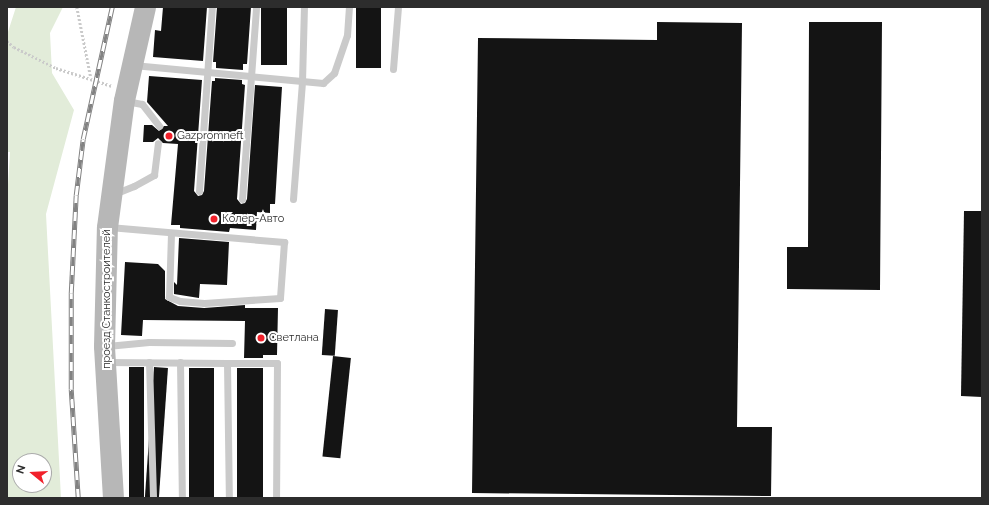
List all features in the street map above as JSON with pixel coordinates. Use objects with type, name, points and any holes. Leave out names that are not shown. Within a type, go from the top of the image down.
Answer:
[{"type":"main road","name":"проезд Станкостроителей","points":[[113,498],[105,354],[107,227],[125,95],[145,7]]},
{"type":"lane","points":[[199,191],[212,7]]},
{"type":"lane","points":[[242,199],[256,7]]},
{"type":"lane","points":[[293,199],[302,82],[304,7]]},
{"type":"lane","points":[[131,64],[323,83],[334,73],[347,35],[349,7]]},
{"type":"lane","points":[[393,69],[398,7]]},
{"type":"lane","points":[[125,95],[142,104],[159,126]]},
{"type":"lane","points":[[111,196],[154,175],[158,143]]},
{"type":"lane","points":[[107,227],[171,232],[284,242],[280,298],[204,303],[180,301],[169,297],[171,232]]},
{"type":"lane","points":[[105,354],[150,342],[232,343]]},
{"type":"lane","points":[[105,354],[148,362],[277,363],[276,498]]},
{"type":"lane","points":[[148,362],[153,498]]},
{"type":"lane","points":[[180,362],[182,498]]},
{"type":"lane","points":[[226,363],[228,498]]},
{"type":"path","points":[[78,7],[91,78]]},
{"type":"path","points":[[7,41],[14,47],[56,68],[91,78],[125,95]]},
{"type":"green space","points":[[16,7],[63,7],[50,33],[52,73],[74,110],[46,214],[61,498],[7,498],[7,201],[10,152],[7,152],[7,35]]},
{"type":"building","points":[[163,7],[207,7],[203,61],[153,57],[155,30],[161,31]]},
{"type":"building","points":[[217,7],[251,7],[247,64],[243,64],[243,70],[216,68],[216,62],[213,62]]},
{"type":"building","points":[[261,7],[287,7],[287,65],[261,65]]},
{"type":"building","points":[[356,7],[381,7],[381,68],[356,68]]},
{"type":"building","points":[[657,22],[742,23],[737,427],[772,427],[771,496],[472,493],[478,38],[657,40]]},
{"type":"building","points":[[809,22],[882,22],[880,290],[787,289],[787,247],[808,247]]},
{"type":"building","points":[[149,76],[202,80],[194,191],[198,196],[202,195],[204,191],[212,81],[215,81],[215,78],[242,80],[242,84],[245,85],[237,199],[241,204],[245,203],[247,199],[255,85],[282,87],[275,204],[270,204],[270,213],[257,212],[256,230],[230,228],[229,232],[180,228],[180,225],[171,225],[178,144],[163,143],[158,138],[153,142],[143,142],[144,125],[152,125],[159,131],[164,126],[168,126],[147,102]]},
{"type":"building","points":[[964,211],[982,211],[982,397],[961,396]]},
{"type":"building","points":[[179,238],[229,242],[227,285],[200,284],[199,298],[174,294],[174,282],[177,285]]},
{"type":"building","points":[[125,262],[158,264],[165,271],[165,299],[178,306],[204,308],[245,305],[245,308],[278,308],[277,355],[263,355],[263,358],[244,358],[245,321],[143,320],[142,336],[121,335]]},
{"type":"building","points":[[325,309],[338,310],[335,356],[322,355]]},
{"type":"building","points":[[333,356],[351,358],[340,458],[322,456]]},
{"type":"building","points":[[129,367],[144,367],[144,498],[129,498]]},
{"type":"building","points":[[154,367],[168,368],[159,498],[145,498]]},
{"type":"building","points":[[189,368],[214,368],[214,498],[189,498]]},
{"type":"building","points":[[237,368],[263,368],[263,498],[237,498]]},
{"type":"railway","points":[[78,498],[71,389],[71,293],[76,195],[83,139],[112,7]]},
{"type":"place","name":"Gazpromneft","points":[[169,136]]},
{"type":"place","name":"Колер-Авто","points":[[214,219]]},
{"type":"place","name":"Светлана","points":[[261,338]]}]
